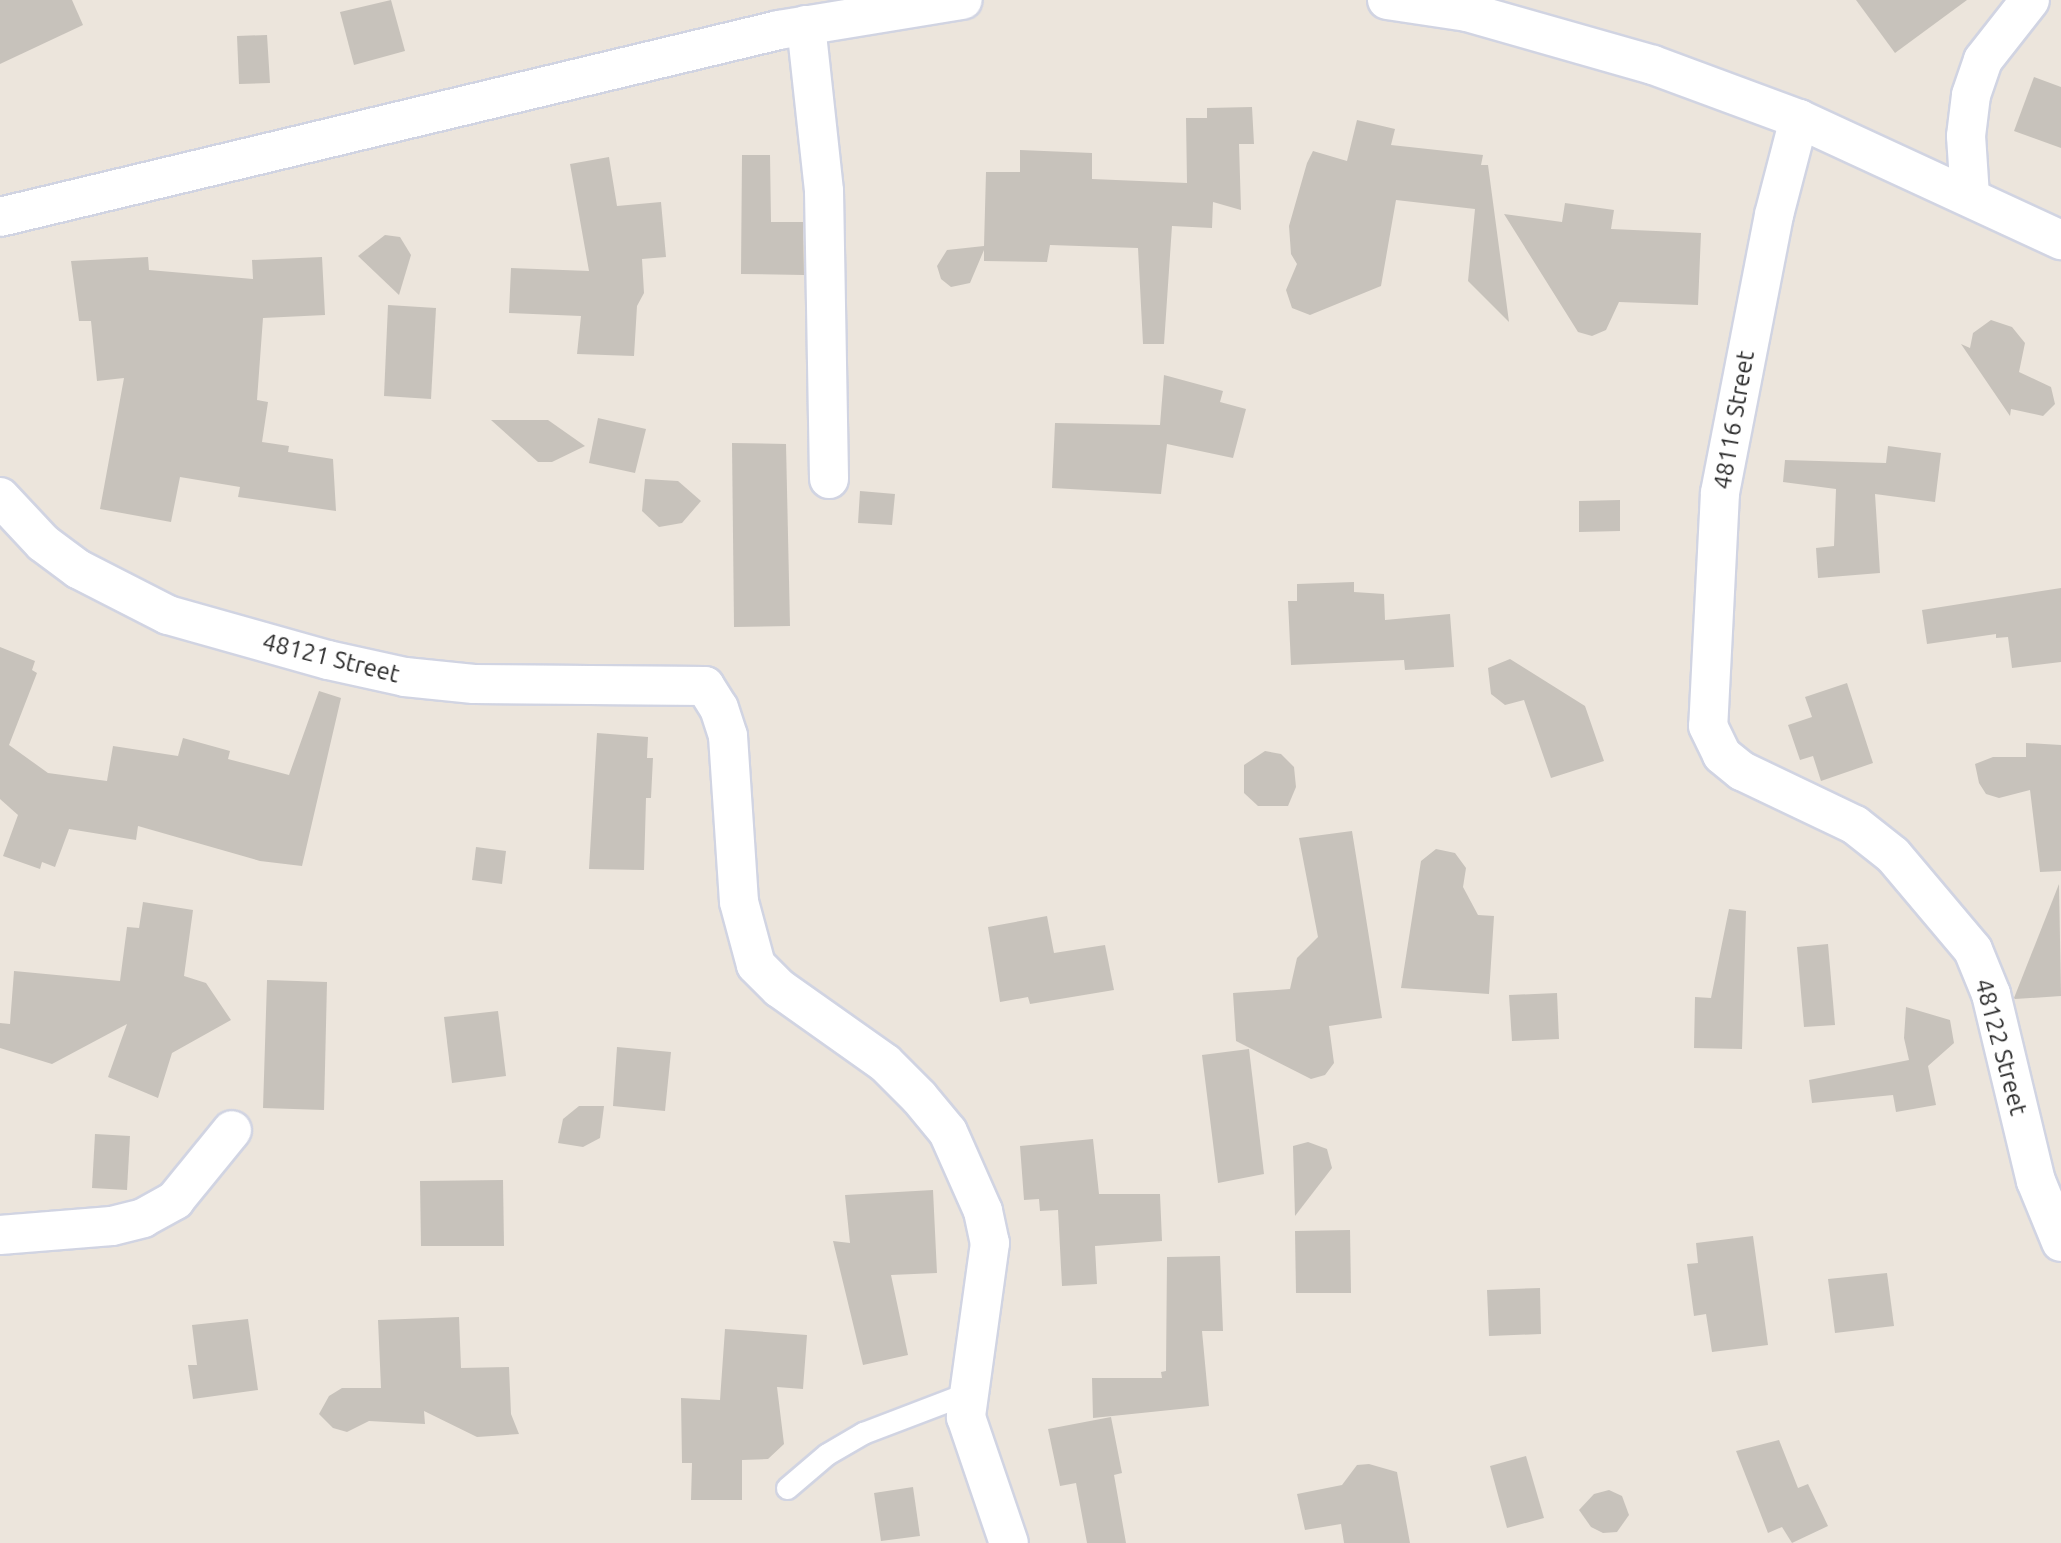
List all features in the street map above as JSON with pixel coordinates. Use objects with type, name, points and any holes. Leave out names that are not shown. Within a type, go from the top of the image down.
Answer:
[{"type":"street","points":[[0,217],[326,136],[806,25],[963,0]]},
{"type":"street","points":[[1387,0],[1467,12],[1567,38],[1799,119],[2061,240]]},
{"type":"street","points":[[1970,196],[1966,136],[1971,95],[1983,60],[2030,0]]},
{"type":"street","points":[[806,25],[824,191],[830,479]]},
{"type":"street","name":"48116 Street","points":[[1708,726],[1720,493],[1774,215],[1799,119]]},
{"type":"street","name":"48121 Street","points":[[0,497],[43,543],[78,569],[168,615],[328,660],[405,677],[474,684],[705,686],[728,736],[739,902],[756,965],[779,988],[884,1063],[948,1132],[970,1176],[990,1243],[968,1378]]},
{"type":"street","name":"48122 Street","points":[[1708,726],[1722,755],[1742,771],[1855,825],[1893,855],[1973,950],[1992,994],[2036,1181],[2061,1242]]},
{"type":"street","points":[[0,1235],[112,1226],[143,1218],[175,1200],[232,1130]]},
{"type":"street","points":[[968,1378],[966,1418],[975,1456],[1009,1543]]},
{"type":"lane","points":[[787,1488],[827,1454],[968,1378]]},
{"type":"building","points":[[0,0],[72,0],[83,25],[0,64]]},
{"type":"building","points":[[391,0],[405,51],[354,65],[340,12]]},
{"type":"building","points":[[1856,0],[1967,0],[1895,53]]},
{"type":"building","points":[[267,35],[270,83],[239,84],[237,36]]},
{"type":"building","points":[[2034,77],[2061,87],[2061,148],[2014,131]]},
{"type":"building","points":[[1252,107],[1254,144],[1239,144],[1241,210],[1213,202],[1212,228],[1172,226],[1164,344],[1143,344],[1138,248],[1050,245],[1047,262],[984,261],[984,250],[970,283],[951,287],[941,279],[937,266],[947,250],[984,246],[986,172],[1020,172],[1020,150],[1092,153],[1092,179],[1187,183],[1186,118],[1207,118],[1207,108]]},
{"type":"building","points":[[1357,120],[1395,129],[1391,145],[1483,155],[1481,165],[1488,165],[1509,322],[1468,281],[1475,209],[1396,200],[1381,286],[1310,315],[1292,308],[1286,290],[1297,264],[1291,254],[1289,226],[1307,163],[1313,151],[1347,161]]},
{"type":"building","points":[[742,155],[770,155],[771,222],[803,222],[804,275],[741,274]]},
{"type":"building","points":[[609,157],[617,206],[661,202],[666,257],[642,259],[644,293],[637,306],[634,356],[577,354],[581,316],[509,313],[511,268],[589,271],[570,164]]},
{"type":"building","points":[[1565,203],[1614,210],[1611,229],[1701,233],[1698,305],[1619,302],[1606,330],[1592,336],[1578,332],[1504,214],[1562,222]]},
{"type":"building","points":[[385,235],[400,237],[411,255],[399,295],[358,256]]},
{"type":"building","points":[[148,257],[149,270],[253,279],[252,260],[322,257],[325,315],[263,318],[257,400],[268,402],[262,442],[289,446],[288,452],[333,459],[336,511],[238,497],[240,487],[180,477],[171,522],[100,509],[124,378],[97,381],[91,321],[79,321],[71,261]]},
{"type":"building","points":[[388,305],[436,308],[431,399],[384,396]]},
{"type":"building","points":[[1991,320],[2012,327],[2025,343],[2019,372],[2051,387],[2055,404],[2043,416],[2011,409],[2010,416],[1961,344],[1970,348],[1973,333]]},
{"type":"building","points":[[1164,375],[1223,391],[1220,402],[1246,409],[1233,458],[1167,444],[1161,494],[1052,488],[1055,423],[1160,425]]},
{"type":"building","points":[[598,418],[646,429],[635,473],[589,463]]},
{"type":"building","points":[[491,420],[548,420],[585,446],[552,462],[538,462]]},
{"type":"building","points":[[732,443],[786,444],[790,626],[734,627]]},
{"type":"building","points":[[1888,446],[1941,453],[1935,502],[1875,494],[1880,573],[1818,578],[1816,548],[1834,546],[1836,489],[1783,482],[1785,460],[1886,463]]},
{"type":"building","points":[[645,479],[678,481],[701,501],[682,523],[659,527],[642,511]]},
{"type":"building","points":[[860,491],[895,494],[892,525],[858,523]]},
{"type":"building","points":[[1620,500],[1620,531],[1579,532],[1579,501]]},
{"type":"building","points":[[1354,582],[1354,592],[1384,594],[1385,620],[1450,614],[1454,667],[1405,670],[1404,660],[1291,665],[1288,601],[1297,601],[1297,584]]},
{"type":"building","points":[[2061,588],[2061,662],[2012,668],[2008,637],[1996,638],[1996,634],[1927,644],[1922,610]]},
{"type":"building","points":[[0,647],[35,661],[32,670],[37,673],[9,745],[48,773],[107,781],[113,746],[178,756],[183,738],[230,751],[228,759],[289,775],[319,691],[341,698],[302,866],[260,861],[138,826],[136,840],[69,829],[55,867],[42,862],[40,869],[3,856],[18,815],[0,799]]},
{"type":"building","points":[[1510,659],[1585,706],[1604,761],[1551,778],[1524,700],[1505,705],[1491,694],[1488,668]]},
{"type":"building","points":[[1847,683],[1873,763],[1821,781],[1813,756],[1800,760],[1788,725],[1812,717],[1805,697]]},
{"type":"building","points":[[597,733],[648,737],[647,758],[653,758],[651,798],[646,798],[644,870],[589,869]]},
{"type":"building","points":[[2026,743],[2061,745],[2061,871],[2040,872],[2030,790],[1999,798],[1986,794],[1979,783],[1975,764],[1993,757],[2026,757]]},
{"type":"building","points":[[1265,751],[1281,754],[1294,767],[1296,787],[1288,806],[1258,806],[1244,793],[1244,765]]},
{"type":"building","points":[[1352,831],[1382,1018],[1329,1026],[1334,1063],[1325,1075],[1311,1079],[1236,1041],[1233,993],[1290,989],[1297,958],[1318,937],[1299,838]]},
{"type":"building","points":[[476,847],[506,851],[502,884],[472,880]]},
{"type":"building","points":[[1436,849],[1455,853],[1466,868],[1463,887],[1478,915],[1494,916],[1489,994],[1401,988],[1421,861]]},
{"type":"building","points":[[2059,884],[2061,996],[2015,999],[2014,998]]},
{"type":"building","points":[[143,902],[193,910],[184,976],[206,983],[231,1020],[172,1053],[158,1098],[108,1077],[127,1024],[52,1064],[0,1048],[0,1023],[10,1024],[14,971],[120,981],[127,927],[139,928]]},
{"type":"building","points":[[1729,909],[1746,911],[1742,1049],[1694,1048],[1695,997],[1711,998]]},
{"type":"building","points":[[1047,916],[1054,953],[1105,945],[1114,990],[1030,1004],[1028,997],[1000,1002],[988,927]]},
{"type":"building","points":[[1828,944],[1835,1025],[1804,1027],[1797,947]]},
{"type":"building","points":[[267,980],[327,982],[324,1110],[263,1108]]},
{"type":"building","points":[[1557,993],[1559,1039],[1512,1041],[1509,995]]},
{"type":"building","points":[[1906,1007],[1950,1020],[1954,1043],[1928,1066],[1936,1105],[1896,1112],[1893,1095],[1812,1103],[1809,1080],[1909,1060],[1904,1038]]},
{"type":"building","points":[[498,1011],[506,1076],[452,1083],[444,1017]]},
{"type":"building","points":[[617,1047],[671,1052],[665,1111],[613,1106]]},
{"type":"building","points":[[1249,1049],[1264,1174],[1218,1183],[1202,1055]]},
{"type":"building","points":[[579,1106],[604,1106],[600,1138],[583,1147],[558,1143],[563,1119]]},
{"type":"building","points":[[95,1134],[130,1136],[127,1190],[92,1188]]},
{"type":"building","points":[[1093,1139],[1099,1194],[1160,1194],[1162,1241],[1095,1246],[1097,1284],[1062,1286],[1058,1210],[1040,1211],[1039,1199],[1024,1200],[1020,1146]]},
{"type":"building","points":[[1308,1142],[1327,1149],[1332,1168],[1295,1216],[1293,1146]]},
{"type":"building","points":[[503,1180],[504,1246],[421,1246],[420,1181]]},
{"type":"building","points":[[933,1190],[937,1273],[891,1275],[908,1355],[863,1365],[833,1241],[850,1243],[845,1195]]},
{"type":"building","points":[[1350,1230],[1351,1293],[1296,1293],[1295,1231]]},
{"type":"building","points":[[1753,1236],[1768,1345],[1712,1352],[1706,1314],[1694,1316],[1687,1264],[1698,1263],[1696,1243]]},
{"type":"building","points":[[1220,1256],[1223,1331],[1202,1331],[1209,1406],[1093,1418],[1092,1378],[1162,1378],[1161,1372],[1166,1371],[1167,1257]]},
{"type":"building","points":[[1887,1273],[1894,1326],[1835,1333],[1828,1279]]},
{"type":"building","points":[[1540,1288],[1541,1334],[1489,1336],[1487,1290]]},
{"type":"building","points":[[459,1317],[461,1368],[509,1367],[511,1414],[519,1434],[477,1437],[424,1411],[425,1424],[369,1421],[347,1432],[333,1428],[319,1414],[329,1396],[342,1388],[381,1388],[378,1320]]},
{"type":"building","points":[[248,1319],[258,1390],[193,1399],[188,1365],[197,1365],[192,1325]]},
{"type":"building","points":[[725,1329],[807,1335],[803,1389],[777,1387],[784,1444],[768,1459],[742,1460],[742,1500],[691,1500],[692,1463],[682,1463],[681,1398],[720,1400]]},
{"type":"building","points":[[1111,1417],[1122,1473],[1114,1475],[1126,1543],[1087,1543],[1076,1483],[1060,1486],[1048,1429]]},
{"type":"building","points":[[1779,1440],[1798,1488],[1808,1484],[1828,1526],[1792,1543],[1782,1527],[1768,1533],[1736,1451]]},
{"type":"building","points":[[1526,1456],[1544,1518],[1507,1528],[1490,1466]]},
{"type":"building","points":[[1369,1464],[1397,1472],[1410,1543],[1344,1543],[1341,1524],[1305,1530],[1297,1494],[1342,1485],[1357,1465]]},
{"type":"building","points":[[913,1487],[920,1536],[881,1541],[874,1493]]},
{"type":"building","points":[[1609,1490],[1622,1496],[1629,1515],[1617,1532],[1603,1533],[1591,1527],[1579,1510],[1594,1494]]}]
